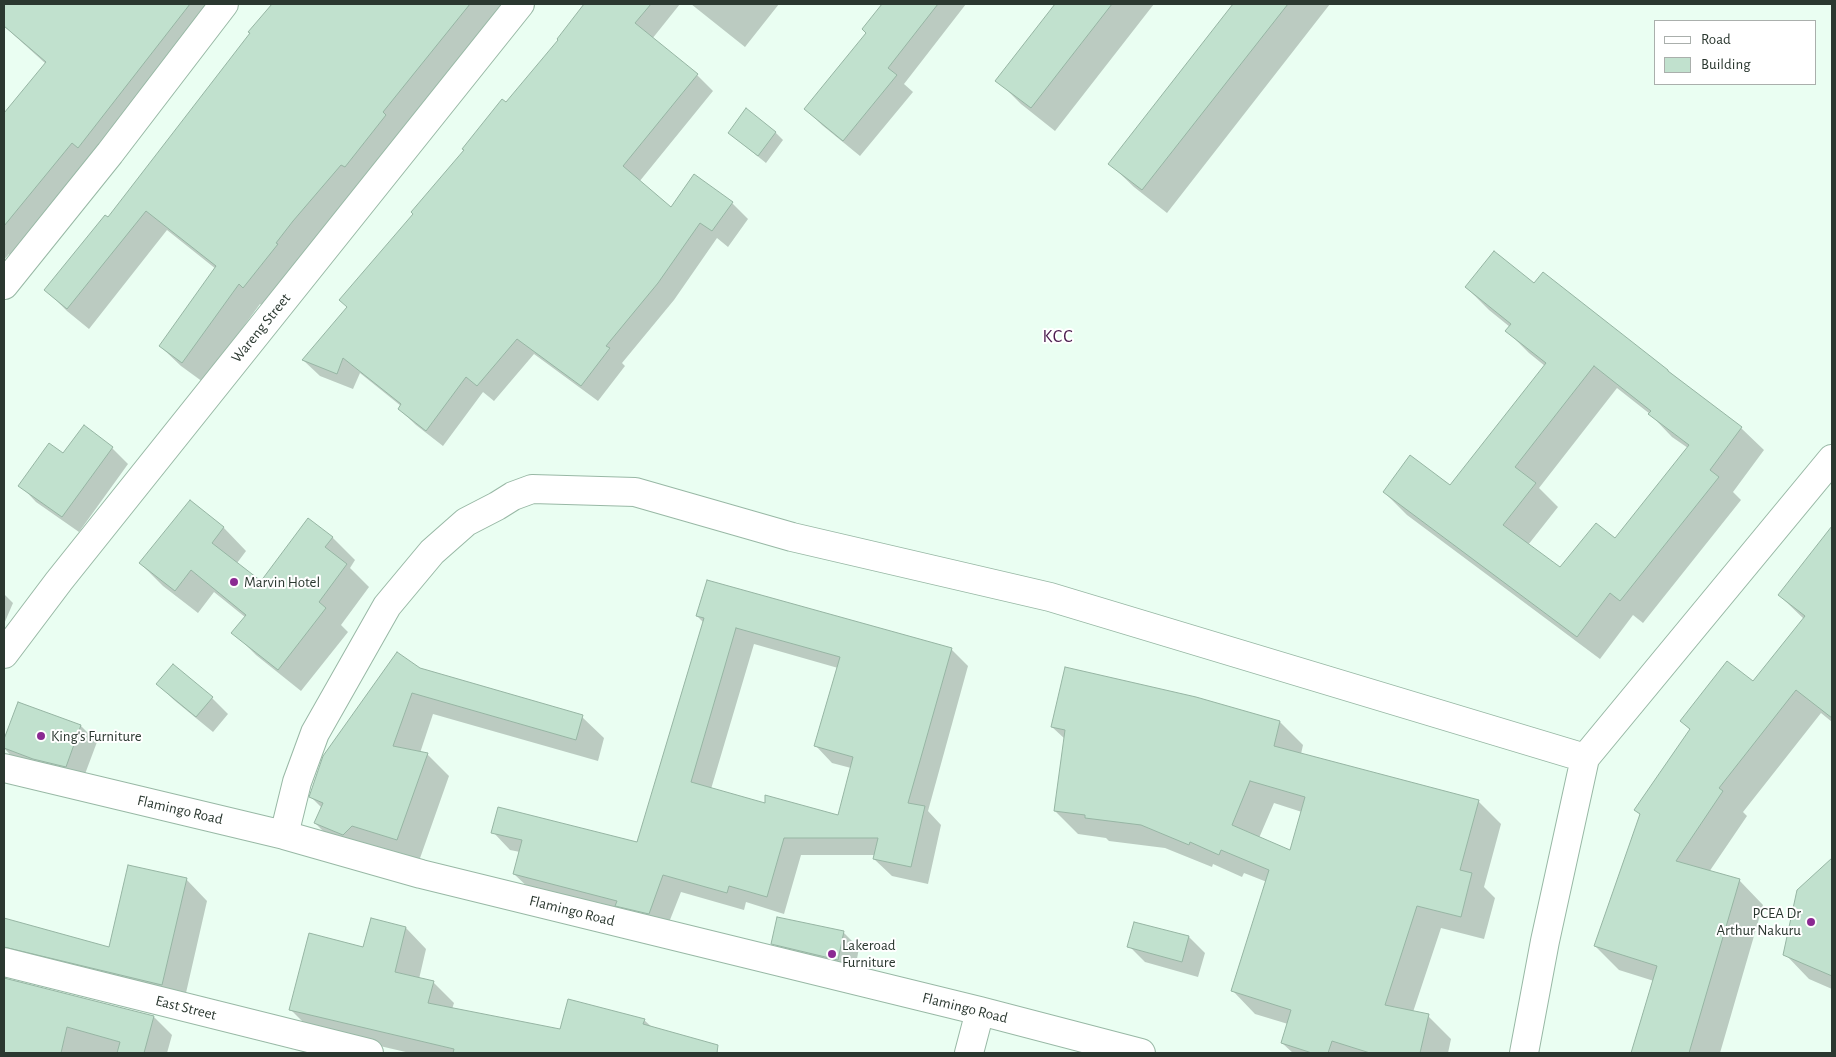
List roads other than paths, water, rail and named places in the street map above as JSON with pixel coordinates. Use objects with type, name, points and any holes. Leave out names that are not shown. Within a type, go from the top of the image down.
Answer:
[{"type":"street","points":[[4,284],[110,153],[224,4]]},
{"type":"street","name":"Wareng Street","points":[[4,654],[77,558],[520,4]]},
{"type":"street","points":[[1524,1053],[1545,941],[1585,758],[1832,459]]},
{"type":"street","points":[[284,835],[297,782],[315,733],[387,606],[432,552],[466,522],[513,496],[532,489],[636,492],[792,537],[1050,597],[1585,758]]},
{"type":"street","name":"Flamingo Road","points":[[4,768],[284,835],[420,874],[980,1011],[1141,1053]]},
{"type":"street","name":"East Street","points":[[4,962],[369,1053]]},
{"type":"street","points":[[969,1053],[980,1011]]},
{"type":"place","name":"Marvin Hotel","points":[[234,582]]},
{"type":"place","name":"King's Furniture","points":[[41,736]]},
{"type":"place","name":"PCEA Dr Arthur Nakuru","points":[[1811,922]]},
{"type":"place","name":"Lakeroad Furniture","points":[[832,954]]},
{"type":"district","name":"KCC","points":[[1058,337]]}]
